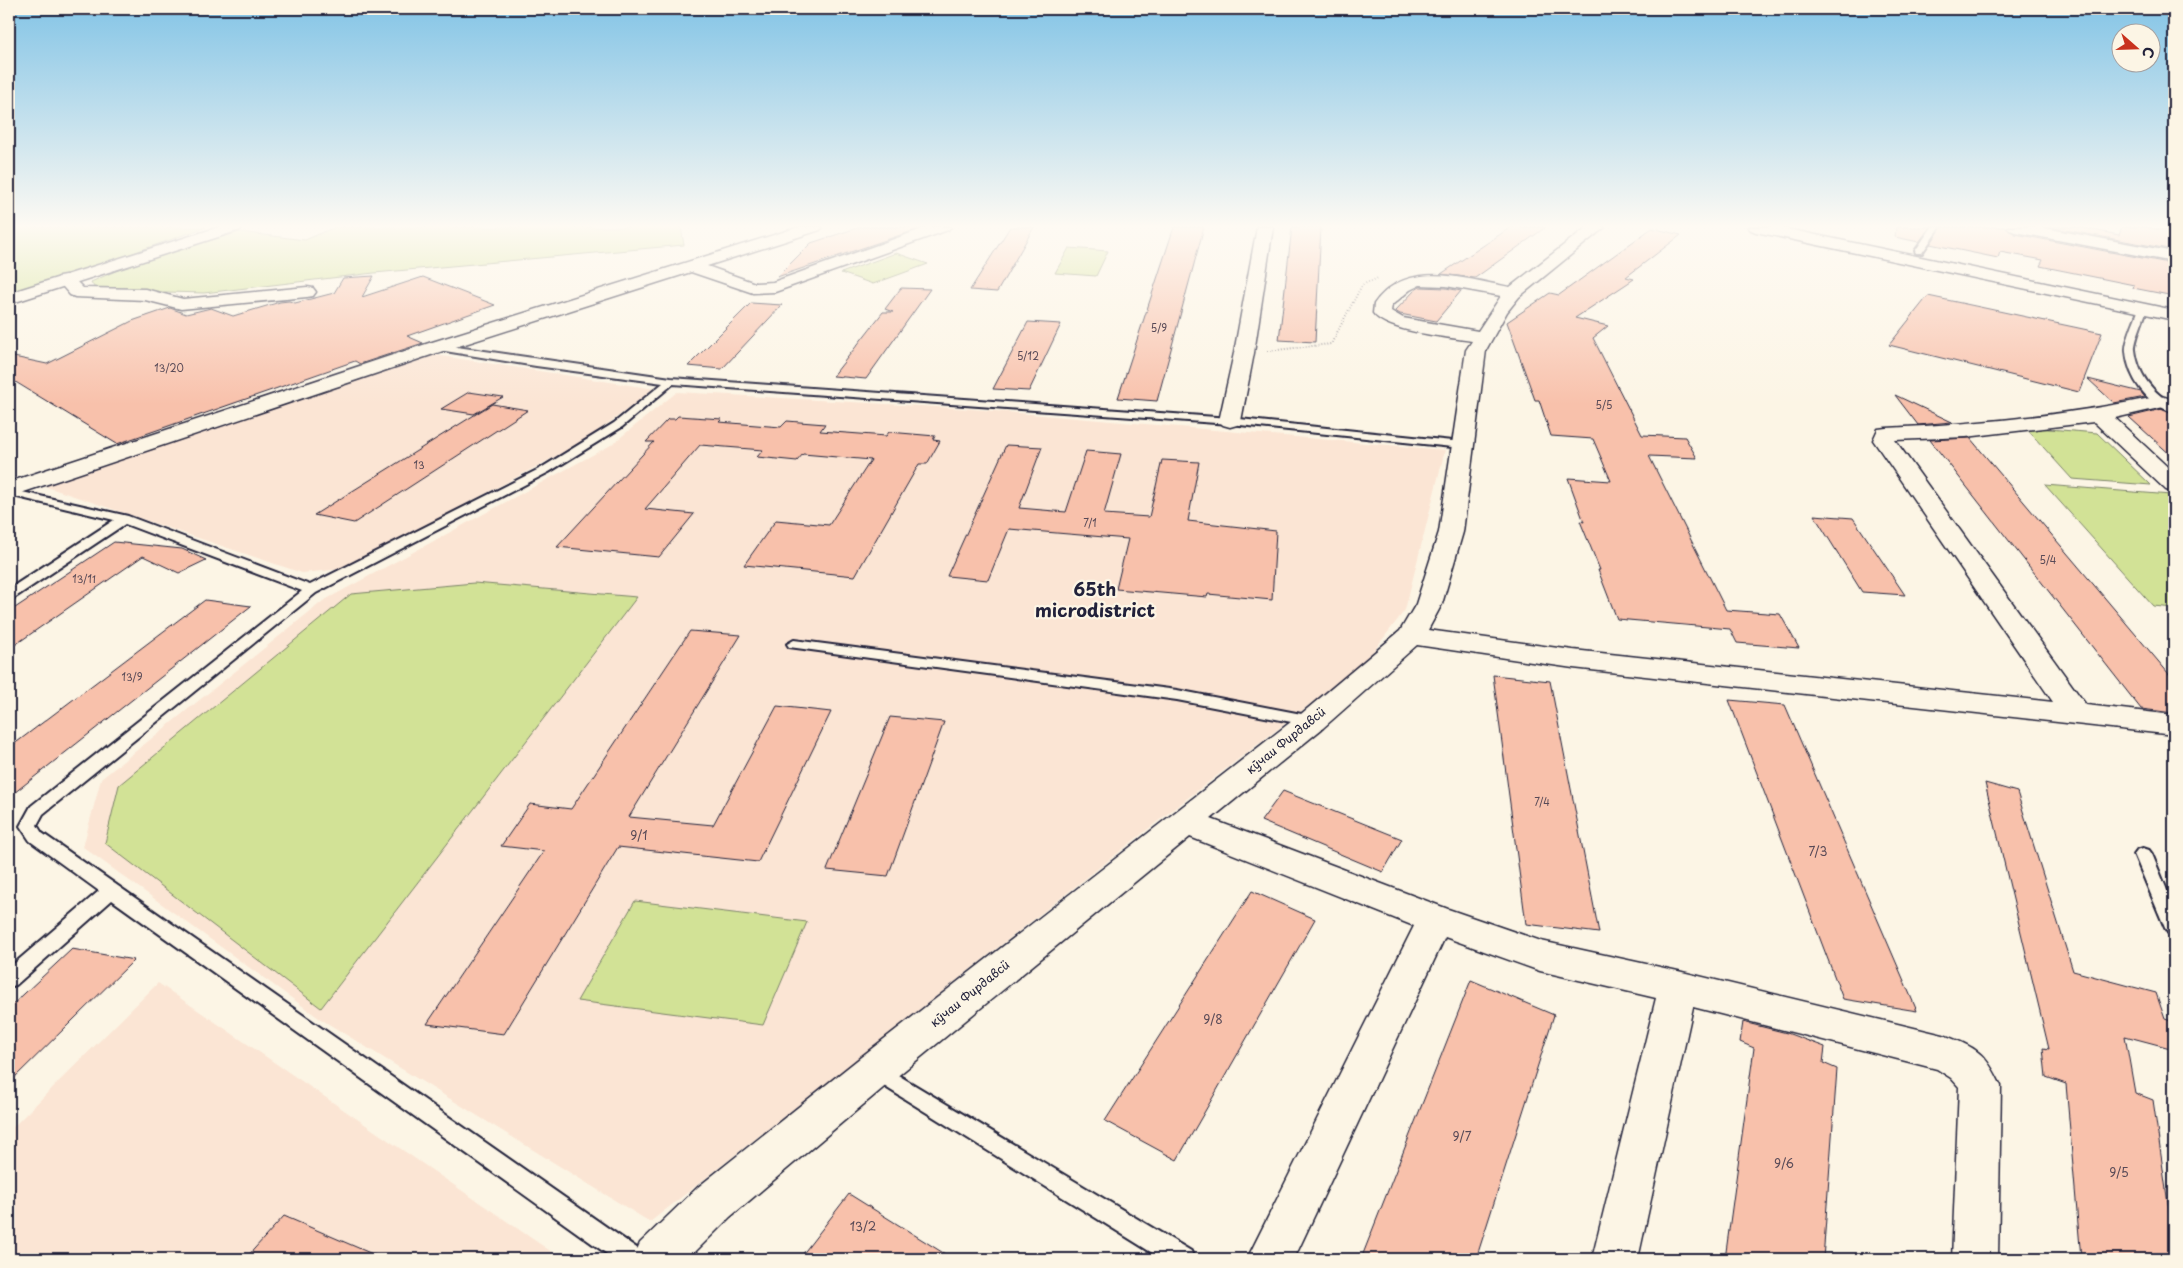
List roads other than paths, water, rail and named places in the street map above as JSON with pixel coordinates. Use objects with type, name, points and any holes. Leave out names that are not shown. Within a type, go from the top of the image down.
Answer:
[{"type":"street","points":[[9,299],[47,286]]},
{"type":"street","points":[[71,286],[81,293],[142,295],[164,298],[182,304],[307,292]]},
{"type":"street","points":[[9,491],[436,347],[627,286]]},
{"type":"street","points":[[748,286],[753,288],[777,286]]},
{"type":"street","points":[[1230,421],[1255,286]]},
{"type":"street","points":[[1406,286],[1383,304],[1382,313],[1398,322],[1484,338]]},
{"type":"street","points":[[1472,286],[1513,293]]},
{"type":"street","name":"кӯчаи Фирдавсӣ","points":[[656,1259],[714,1202],[875,1070],[1312,721],[1411,636],[1429,604],[1451,532],[1476,350],[1499,310],[1513,293],[1522,286]]},
{"type":"street","points":[[2042,286],[2174,315]]},
{"type":"street","points":[[2095,286],[2174,302]]},
{"type":"street","points":[[2077,715],[1884,440],[1886,434],[1966,431],[2168,406]]},
{"type":"street","points":[[2099,414],[2174,485]]},
{"type":"street","points":[[1411,636],[1573,659],[2174,726]]},
{"type":"street","points":[[1185,822],[1435,919],[1540,956],[1678,987],[1943,1053],[1961,1061],[1972,1069],[1980,1086],[1975,1259]]},
{"type":"street","points":[[1270,1259],[1435,919]]},
{"type":"street","points":[[1615,1259],[1678,987]]},
{"type":"lane","points":[[2143,309],[2130,349],[2140,383],[2168,406]]},
{"type":"lane","points":[[436,347],[536,363],[671,381],[1230,421],[1462,445]]},
{"type":"lane","points":[[634,1259],[111,891],[36,837],[28,826],[37,810],[312,590],[545,470],[618,425],[671,381]]},
{"type":"lane","points":[[9,491],[124,519],[312,590]]},
{"type":"lane","points":[[9,595],[124,519]]},
{"type":"lane","points":[[794,644],[1176,695],[1312,721]]},
{"type":"lane","points":[[2143,854],[2174,928]]},
{"type":"lane","points":[[9,979],[111,891]]},
{"type":"lane","points":[[875,1070],[1184,1259]]},
{"type":"district","name":"65th microdistrict","points":[[1095,600]]}]
